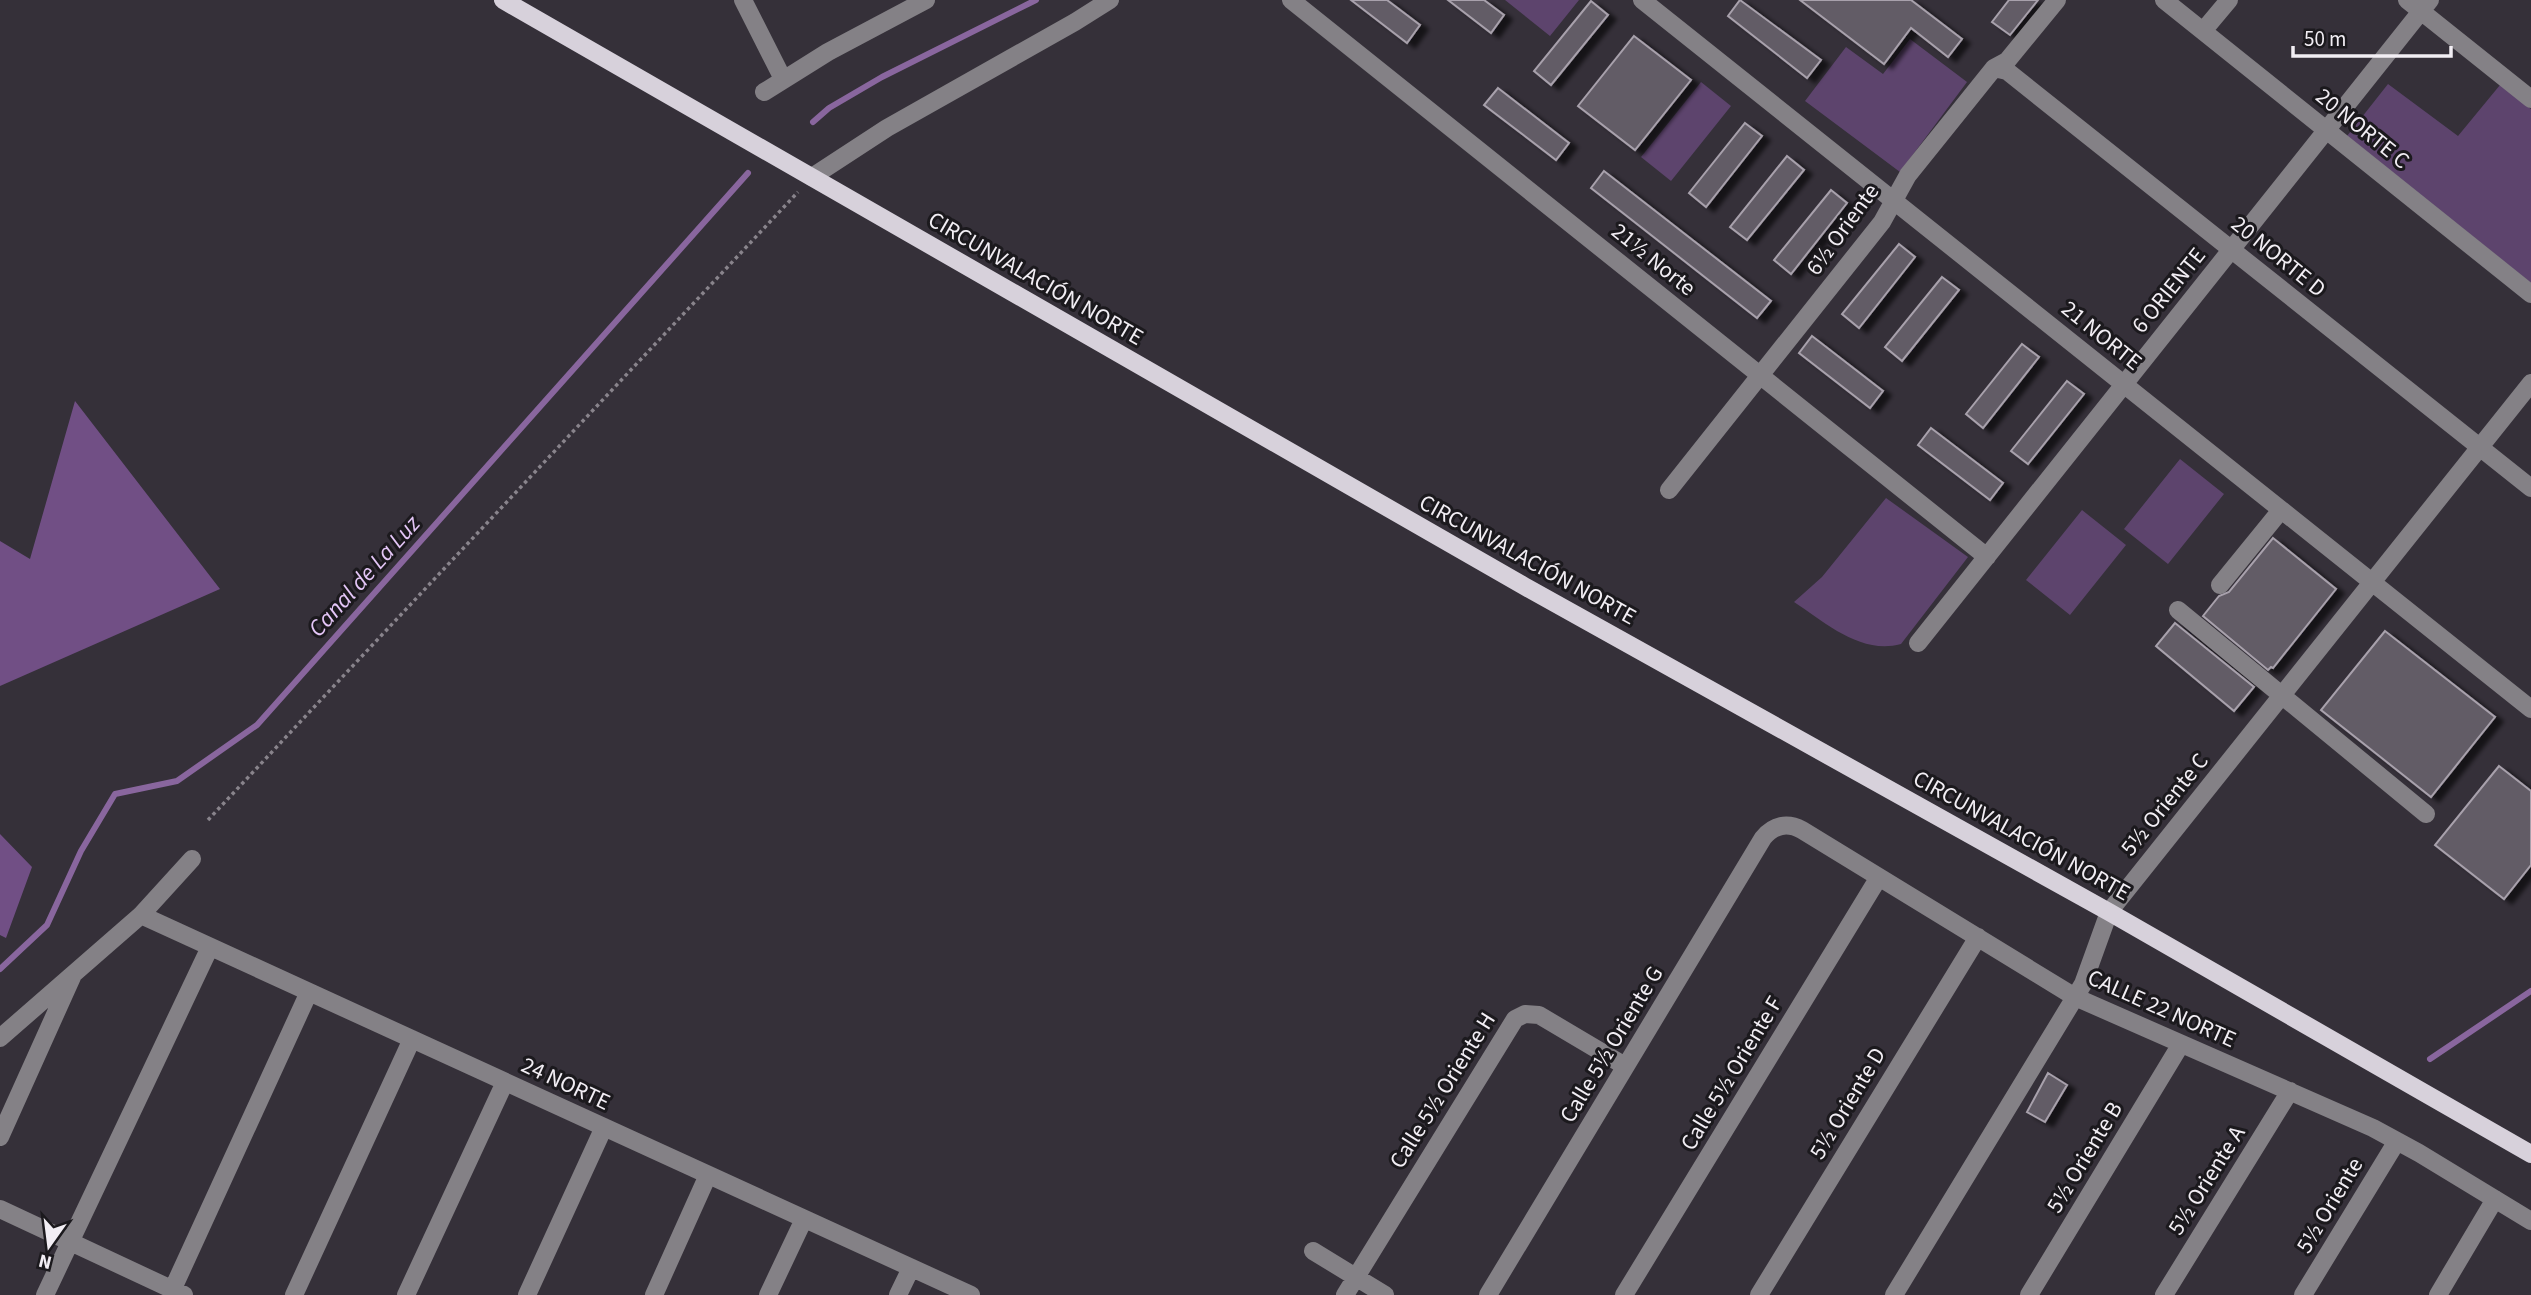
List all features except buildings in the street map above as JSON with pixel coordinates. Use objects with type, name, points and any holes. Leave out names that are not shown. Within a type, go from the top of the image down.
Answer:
[{"type":"main road","name":"CIRCUNVALACIÓN NORTE","points":[[503,0],[1512,579],[2109,912],[2531,1154]]},
{"type":"street","points":[[743,0],[783,79]]},
{"type":"street","points":[[764,92],[926,0]]},
{"type":"street","points":[[811,177],[887,128],[1110,0]]},
{"type":"street","name":"21½ Norte","points":[[1291,0],[1987,557]]},
{"type":"street","name":"21 NORTE","points":[[1642,0],[2531,709]]},
{"type":"street","name":"6½ Oriente","points":[[1669,490],[1882,222],[1908,175],[1994,68],[2007,61],[2057,0]]},
{"type":"street","name":"20 NORTE C","points":[[2164,0],[2531,294]]},
{"type":"street","points":[[2203,31],[2229,0]]},
{"type":"street","points":[[2419,4],[2531,99]]},
{"type":"street","name":"6 ORIENTE","points":[[1918,643],[2326,130],[2419,4]]},
{"type":"street","name":"20 NORTE D","points":[[1994,68],[2007,71],[2531,488]]},
{"type":"street","name":"5½ Oriente C","points":[[1894,1295],[2075,997],[2109,912],[2531,383]]},
{"type":"street","points":[[2220,584],[2281,510]]},
{"type":"street","points":[[2178,610],[2426,814]]},
{"type":"street","name":"CALLE 22 NORTE","points":[[1783,825],[1796,827],[2075,997],[2397,1141],[2531,1221]]},
{"type":"street","name":"Calle 5½ Oriente G","points":[[1488,1295],[1763,838],[1783,825]]},
{"type":"street","points":[[0,1038],[141,915],[192,859]]},
{"type":"street","name":"Calle 5½ Oriente F","points":[[1624,1295],[1879,877]]},
{"type":"street","name":"24 NORTE","points":[[141,915],[971,1295]]},
{"type":"street","name":"5½ Oriente D","points":[[1759,1295],[1978,937]]},
{"type":"street","points":[[45,1295],[210,947]]},
{"type":"street","points":[[0,1137],[74,971]]},
{"type":"street","points":[[0,1209],[175,1293],[309,992]]},
{"type":"street","name":"Calle 5½ Oriente H","points":[[1345,1295],[1515,1019],[1525,1014],[1539,1014],[1625,1066]]},
{"type":"street","points":[[294,1295],[412,1039]]},
{"type":"street","name":"5½ Oriente B","points":[[2029,1295],[2181,1044]]},
{"type":"street","points":[[406,1295],[505,1082]]},
{"type":"street","name":"5½ Oriente A","points":[[2164,1295],[2290,1091]]},
{"type":"street","points":[[527,1295],[604,1127]]},
{"type":"street","name":"5½ Oriente","points":[[2303,1295],[2397,1141]]},
{"type":"street","points":[[654,1295],[708,1175]]},
{"type":"street","points":[[2438,1295],[2495,1199]]},
{"type":"street","points":[[768,1295],[804,1219]]},
{"type":"street","points":[[1313,1251],[1385,1295]]},
{"type":"street","points":[[898,1295],[911,1268]]},
{"type":"path","points":[[208,820],[811,177]]},
{"type":"shaded area","points":[[1505,0],[1579,0],[1550,36]]},
{"type":"shaded area","points":[[1910,39],[1967,82],[1900,172],[1805,101],[1846,47],[1883,74]]},
{"type":"shaded area","points":[[1701,82],[1731,106],[1671,181],[1641,157]]},
{"type":"shaded area","points":[[2388,84],[2458,136],[2500,85],[2531,109],[2531,283],[2347,136]]},
{"type":"shaded area","points":[[75,401],[220,589],[0,686],[0,541],[30,559]]},
{"type":"shaded area","points":[[2180,459],[2224,494],[2168,564],[2124,529]]},
{"type":"shaded area","points":[[1886,498],[1968,557],[1901,644],[1886,646],[1872,645],[1844,635],[1794,602],[1822,577]]},
{"type":"shaded area","points":[[2082,510],[2126,545],[2070,615],[2026,580]]},
{"type":"shaded area","points":[[0,834],[32,867],[6,938],[0,935]]},
{"type":"waterway","name":"Canal de La Luz","points":[[813,122],[829,108],[882,77],[1036,0]]},
{"type":"waterway","name":"Canal de La Luz","points":[[0,969],[47,925],[81,851],[115,794],[177,781],[257,725],[748,173]]},
{"type":"waterway","points":[[2430,1059],[2531,991]]}]
